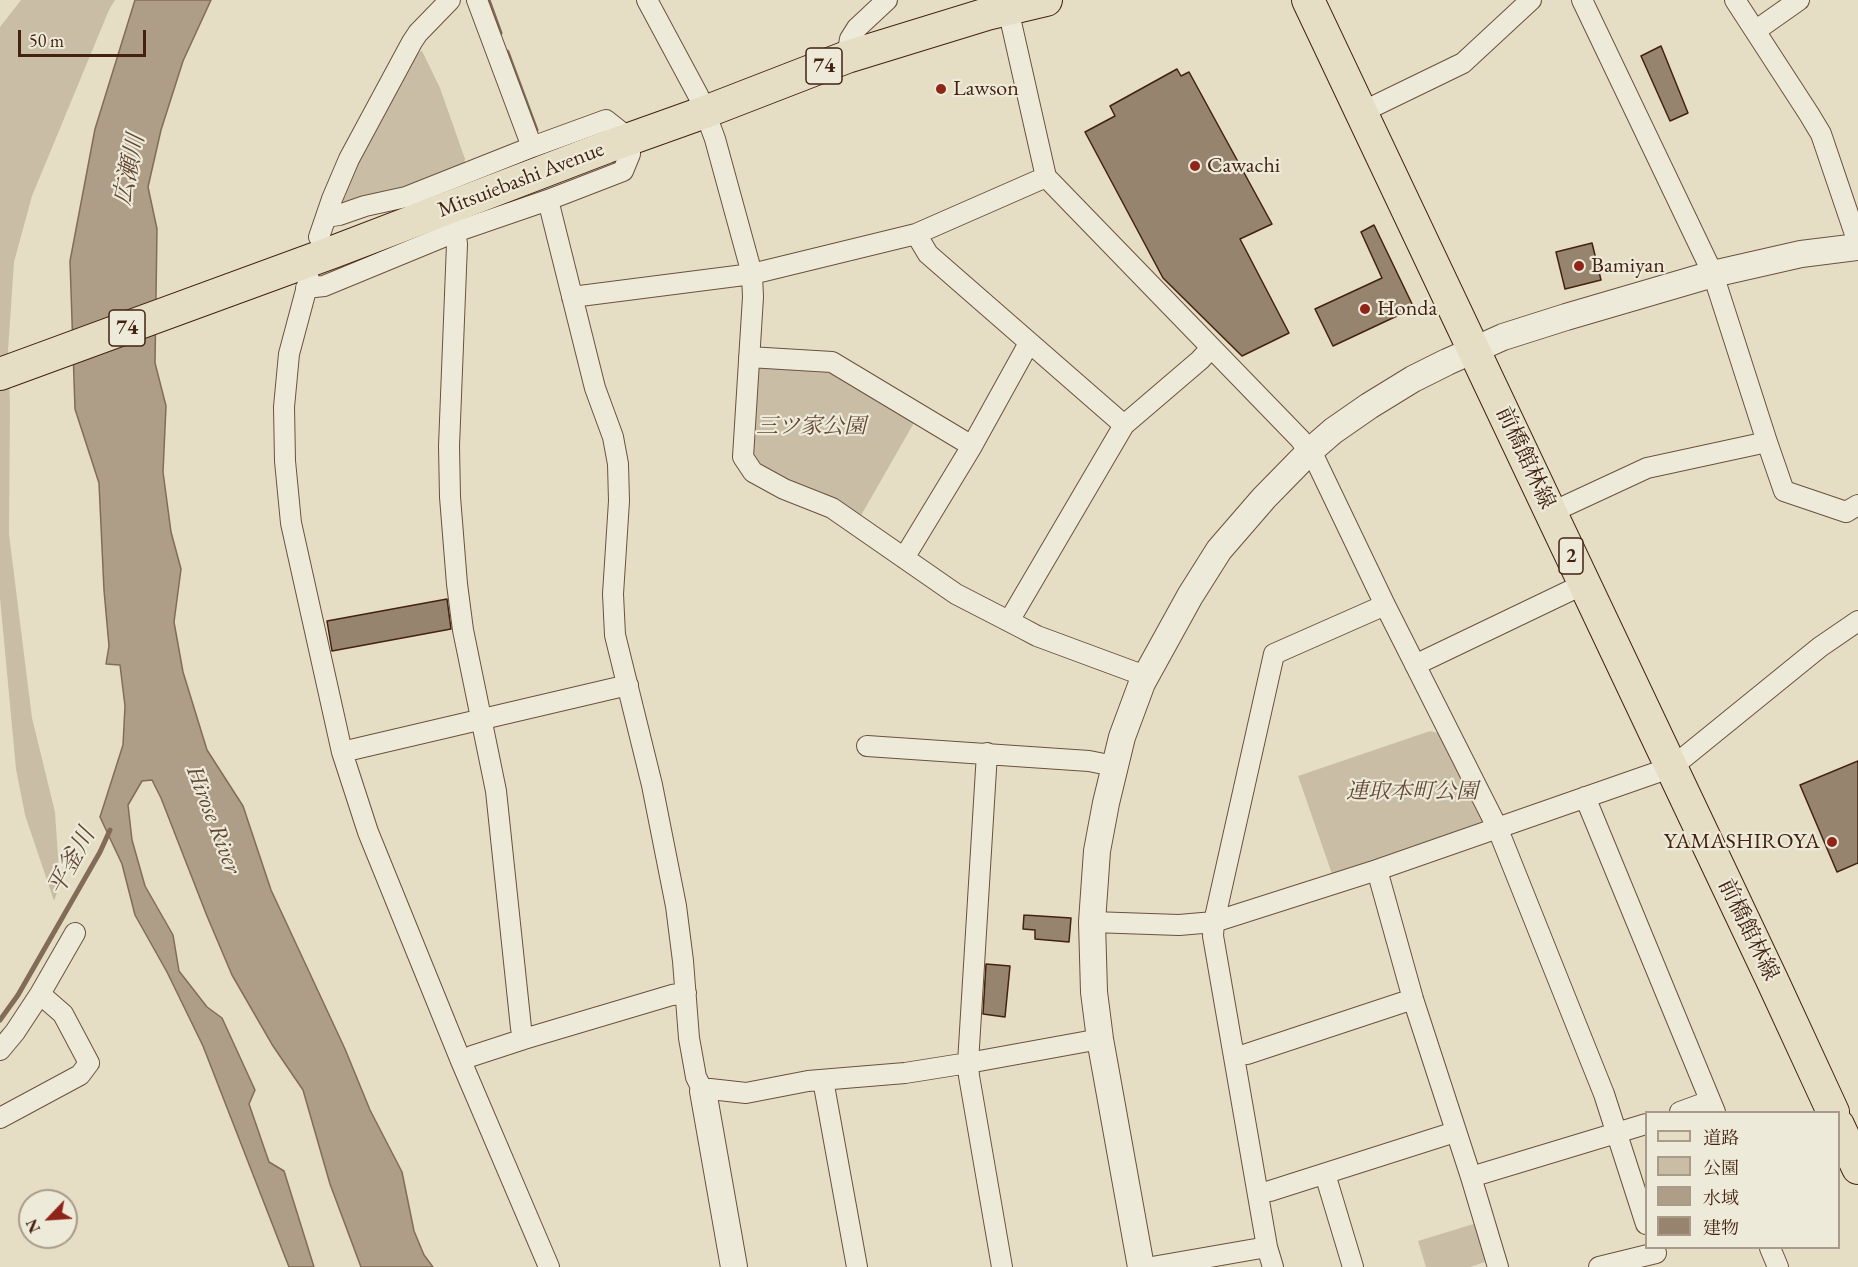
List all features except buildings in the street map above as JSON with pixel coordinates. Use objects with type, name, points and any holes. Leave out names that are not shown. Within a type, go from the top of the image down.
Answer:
[{"type":"main road","name":"Mitsuiebashi Avenue","points":[[0,374],[254,281],[847,57],[1007,4],[1046,0]]},
{"type":"main road","name":"前橋館林線","points":[[1308,0],[1832,1111]]},
{"type":"main road","points":[[1840,1127],[1857,1164]]},
{"type":"street","points":[[319,237],[349,159],[412,42],[450,0]]},
{"type":"street","points":[[477,0],[532,147]]},
{"type":"street","points":[[647,0],[705,112],[715,139],[752,274],[753,297],[743,457],[753,472],[784,489],[832,508],[956,594],[1037,636],[1145,676]]},
{"type":"street","points":[[847,57],[850,39],[857,28],[887,0]]},
{"type":"street","points":[[1362,112],[1463,63],[1531,0]]},
{"type":"street","points":[[1582,0],[1713,274],[1784,490],[1846,512],[1858,505]]},
{"type":"street","points":[[1141,1267],[1100,1039],[1094,982],[1092,922],[1097,851],[1114,766],[1125,728],[1145,676],[1219,550],[1264,498],[1333,431],[1413,379],[1473,349],[1533,327],[1713,274],[1801,254],[1858,245],[1821,134],[1735,0]]},
{"type":"street","points":[[1755,31],[1799,0]]},
{"type":"street","points":[[1007,4],[1046,177],[1310,451],[1497,827],[1604,1094],[1645,1218]]},
{"type":"street","points":[[326,217],[406,197],[606,120],[618,143],[630,154],[623,171],[455,232],[324,286],[307,283],[289,354],[284,407],[285,461],[291,523],[342,752],[368,832],[461,1061],[549,1267]]},
{"type":"street","points":[[572,297],[752,274],[916,234],[1046,177]]},
{"type":"street","points":[[548,200],[595,388],[613,437],[618,464],[619,501],[612,594],[615,635],[652,785],[676,906],[689,1038],[696,1077],[703,1091],[734,1267]]},
{"type":"street","points":[[455,232],[457,244],[449,447],[450,496],[463,630],[499,814],[524,1039]]},
{"type":"street","points":[[916,234],[928,254],[1124,425]]},
{"type":"street","points":[[904,558],[972,446],[1029,343]]},
{"type":"street","points":[[1009,621],[1124,425],[1211,348]]},
{"type":"street","points":[[749,357],[832,362],[972,446]]},
{"type":"street","points":[[1550,513],[1647,468],[1767,442]]},
{"type":"street","points":[[1415,665],[1584,584]]},
{"type":"street","points":[[1273,1267],[1267,1247],[1213,936],[1214,922],[1274,654],[1385,605]]},
{"type":"street","points":[[1092,922],[1179,924],[1214,922],[1377,870],[1670,767],[1694,751],[1820,647],[1858,621]]},
{"type":"street","points":[[342,752],[628,685]]},
{"type":"street","points":[[867,746],[1089,761],[1114,766]]},
{"type":"street","points":[[987,753],[968,1063],[1002,1267]]},
{"type":"street","points":[[1585,797],[1712,1107],[1691,1111]]},
{"type":"street","points":[[1377,870],[1413,999],[1498,1267]]},
{"type":"street","points":[[0,1050],[40,994],[75,933]]},
{"type":"street","points":[[461,1061],[524,1039],[672,995],[686,993]]},
{"type":"street","points":[[0,1118],[80,1075],[89,1063],[63,1014],[40,994]]},
{"type":"street","points":[[1235,1056],[1413,999]]},
{"type":"street","points":[[703,1091],[710,1089],[746,1093],[808,1081],[905,1073],[1100,1039]]},
{"type":"street","points":[[823,1080],[857,1267]]},
{"type":"street","points":[[1471,1177],[1645,1125]]},
{"type":"street","points":[[1258,1193],[1455,1132]]},
{"type":"street","points":[[1325,1174],[1353,1267]]},
{"type":"street","points":[[1152,1267],[1267,1247]]},
{"type":"street","points":[[1770,1249],[1778,1267]]},
{"type":"street","points":[[1599,1267],[1657,1256]]},
{"type":"green space","points":[[21,0],[115,0],[32,196],[14,262],[8,351],[9,534],[32,718],[55,812],[60,885],[54,901],[25,815],[16,769],[0,598],[0,27]]},
{"type":"green space","points":[[422,51],[440,88],[465,159],[464,166],[398,191],[345,204],[342,198],[361,154],[417,53]]},
{"type":"green space","name":"三ツ家公園","points":[[762,365],[828,370],[915,421],[859,519],[756,464],[751,454],[755,370]]},
{"type":"green space","name":"連取本町公園","points":[[1430,731],[1442,734],[1483,818],[1482,824],[1332,874],[1298,776]]},
{"type":"green space","points":[[1480,1222],[1491,1260],[1470,1267],[1426,1267],[1418,1241]]},
{"type":"water","points":[[135,0],[211,0],[183,61],[161,130],[148,187],[157,229],[155,363],[166,406],[163,472],[171,532],[181,569],[174,622],[183,672],[207,750],[243,806],[271,890],[345,1049],[370,1110],[402,1172],[414,1231],[424,1255],[433,1267],[361,1267],[330,1184],[303,1090],[273,1046],[232,975],[161,798],[152,780],[142,781],[128,805],[132,840],[145,886],[173,935],[179,971],[207,1007],[222,1018],[255,1090],[249,1104],[269,1162],[284,1171],[314,1267],[289,1267],[203,1046],[167,972],[135,915],[122,864],[100,817],[123,745],[125,706],[120,665],[106,664],[109,646],[99,483],[75,409],[70,261],[95,129]]},
{"type":"waterway","points":[[488,0],[500,33]]},
{"type":"waterway","points":[[507,52],[536,130]]},
{"type":"waterway","name":"平釜川","points":[[0,1020],[18,995],[100,852],[110,830]]},
{"type":"place","name":"Lawson","points":[[941,89]]},
{"type":"place","name":"Cawachi","points":[[1195,166]]},
{"type":"place","name":"Bamiyan","points":[[1579,266]]},
{"type":"place","name":"Honda","points":[[1365,309]]},
{"type":"place","name":"YAMASHIROYA","points":[[1832,842]]},
{"type":"water label","name":"広瀬川","points":[[130,170]]},
{"type":"water label","name":"Hirose River","points":[[213,820]]}]
